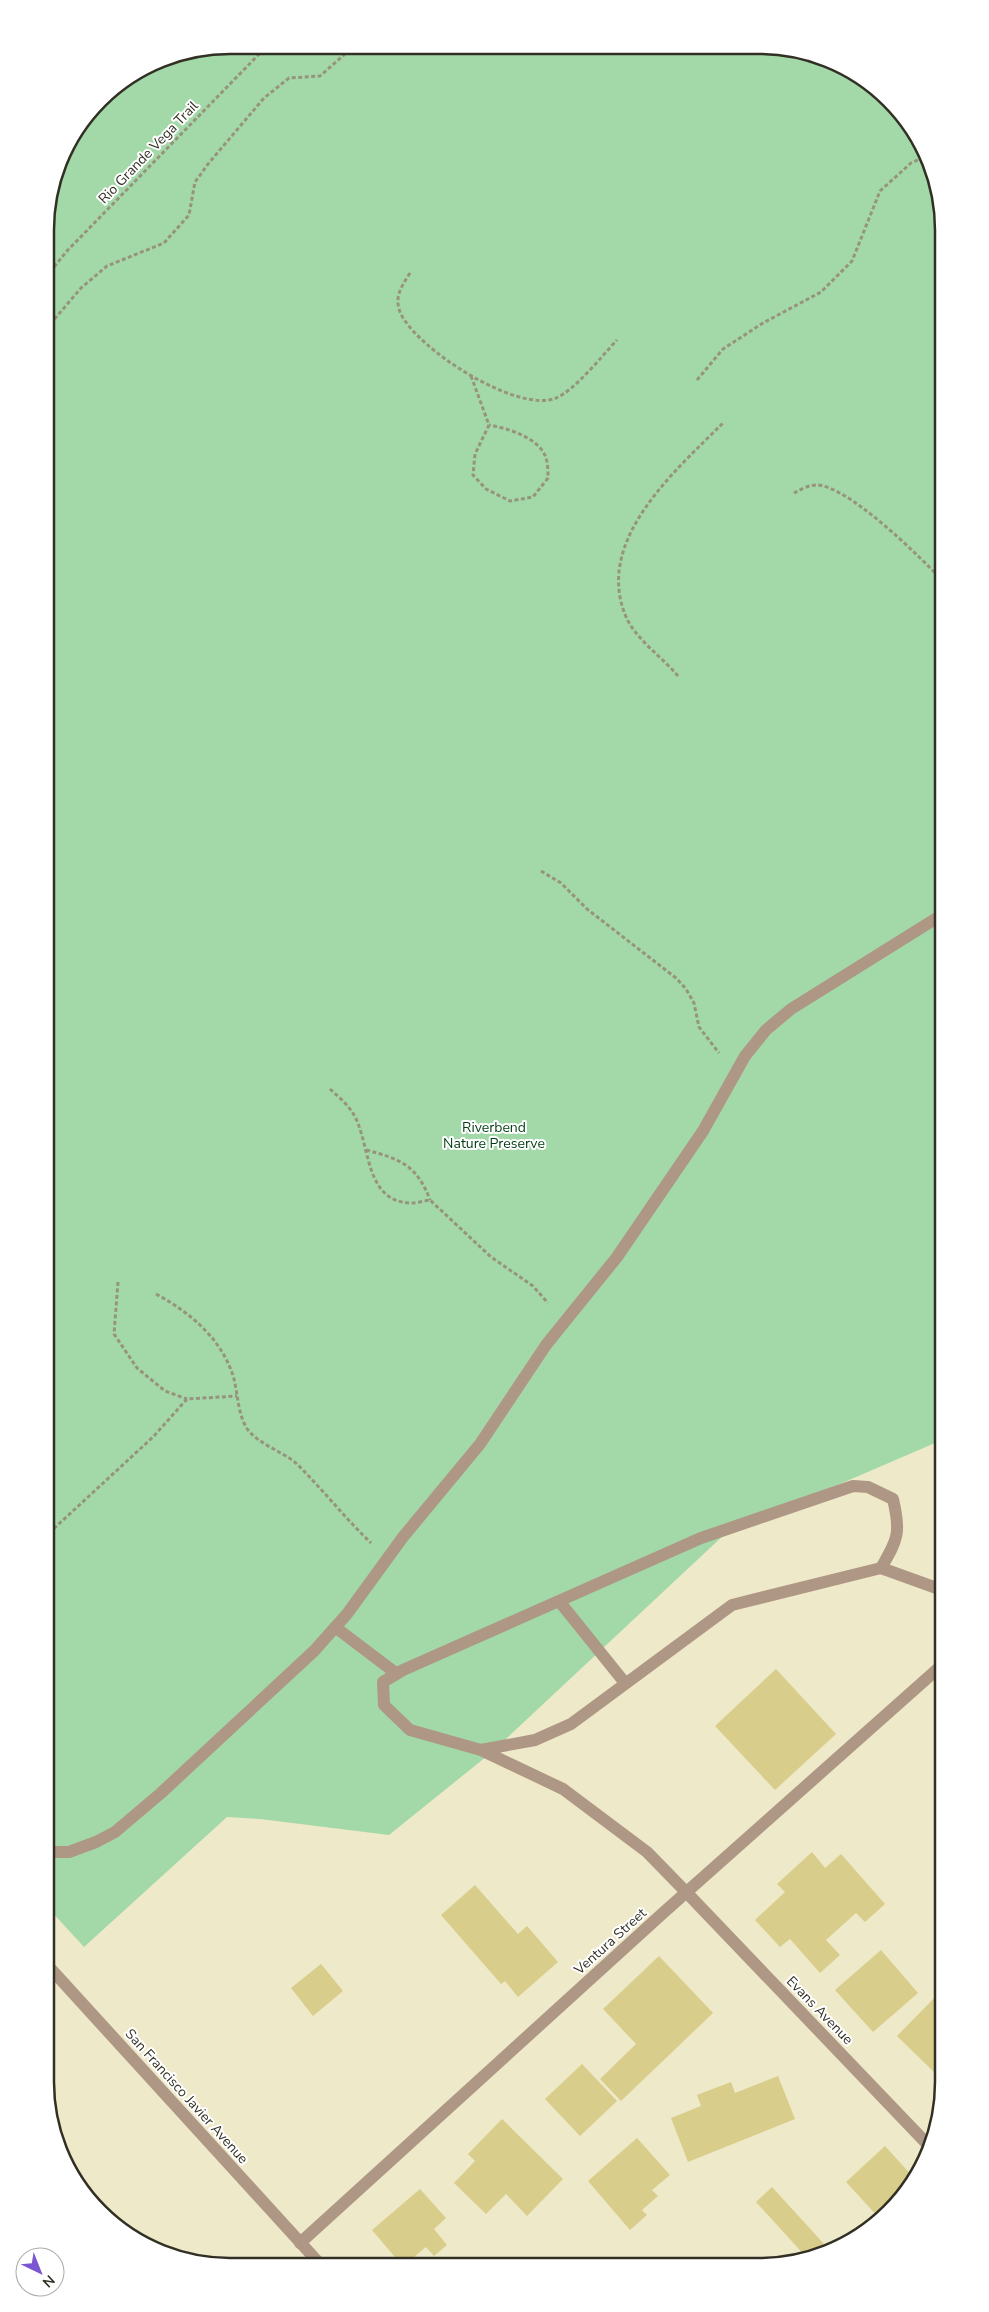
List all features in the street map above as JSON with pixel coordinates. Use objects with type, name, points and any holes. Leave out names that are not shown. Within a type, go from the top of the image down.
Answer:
[{"type":"street","points":[[54,1852],[69,1852],[96,1842],[120,1828],[252,1710],[314,1651],[480,1444],[527,1371],[617,1257],[703,1131],[745,1056],[766,1030],[791,1009],[935,919]]},
{"type":"street","points":[[335,1627],[397,1674],[701,1538],[853,1486],[868,1487],[893,1499],[897,1516],[897,1542],[881,1568]]},
{"type":"street","points":[[481,1750],[535,1740],[571,1724],[732,1605],[881,1568],[935,1587]]},
{"type":"street","points":[[560,1601],[625,1683]]},
{"type":"street","name":"Ventura Street","points":[[300,2243],[935,1671]]},
{"type":"street","name":"Evans Avenue","points":[[397,1674],[383,1682],[384,1705],[410,1730],[481,1750],[562,1789],[647,1852],[925,2142]]},
{"type":"street","name":"San Francisco Javier Avenue","points":[[54,1972],[314,2258]]},
{"type":"path","name":"Rio Grande Vega Trail","points":[[54,267],[66,252],[259,54]]},
{"type":"path","points":[[54,320],[81,288],[107,266],[164,243],[189,215],[196,182],[208,164],[264,98],[288,78],[320,76],[345,54]]},
{"type":"path","points":[[697,380],[723,349],[763,322],[821,292],[852,261],[880,191],[911,163],[920,159]]},
{"type":"path","points":[[410,273],[398,294],[400,312],[431,347],[495,390],[529,400],[556,398],[576,384],[617,340]]},
{"type":"path","points":[[470,375],[489,425],[475,454],[474,475],[486,489],[510,501],[533,497],[548,478],[546,456],[531,441],[508,429],[489,425]]},
{"type":"path","points":[[678,676],[638,634],[628,620],[620,599],[618,573],[626,542],[639,516],[656,492],[722,423]]},
{"type":"path","points":[[794,493],[815,485],[827,488],[850,500],[883,524],[935,573]]},
{"type":"path","points":[[541,871],[561,883],[587,909],[676,978],[686,988],[694,1003],[699,1027],[705,1037],[736,1070]]},
{"type":"path","points":[[330,1089],[348,1105],[357,1120],[376,1182],[387,1197],[413,1203],[430,1200]]},
{"type":"path","points":[[365,1150],[394,1158],[411,1168],[423,1183],[430,1200],[491,1258],[542,1294],[563,1324]]},
{"type":"path","points":[[118,1282],[114,1334],[137,1368],[165,1391],[187,1399],[237,1396]]},
{"type":"path","points":[[156,1294],[183,1310],[215,1341],[231,1372],[248,1429],[256,1437],[284,1453],[298,1465],[347,1520],[388,1558]]},
{"type":"path","points":[[54,1528],[153,1437],[187,1399]]},
{"type":"green space","name":"Riverbend Nature Preserve","points":[[770,54],[816,63],[857,83],[884,105],[899,123],[912,142],[922,163],[934,207],[935,1443],[726,1533],[492,1752],[389,1835],[260,1819],[227,1817],[84,1947],[54,1914],[54,219],[63,173],[83,132],[105,105],[123,90],[142,77],[163,67],[207,55]]},
{"type":"building","points":[[776,1669],[836,1734],[775,1790],[715,1726]]},
{"type":"building","points":[[812,1852],[825,1868],[841,1854],[885,1904],[865,1922],[856,1913],[826,1940],[840,1955],[820,1973],[790,1939],[780,1947],[755,1920],[785,1892],[777,1884]]},
{"type":"building","points":[[475,1885],[518,1934],[527,1926],[558,1962],[518,1997],[505,1981],[501,1984],[441,1915]]},
{"type":"building","points":[[881,1950],[918,1993],[873,2032],[835,1990]]},
{"type":"building","points":[[659,1956],[713,2013],[621,2101],[600,2079],[636,2044],[603,2009]]},
{"type":"building","points":[[321,1964],[343,1991],[313,2016],[291,1988]]},
{"type":"building","points":[[935,1997],[935,2073],[897,2036]]},
{"type":"building","points":[[582,2064],[617,2101],[580,2136],[545,2099]]},
{"type":"building","points":[[778,2076],[795,2119],[688,2162],[671,2118],[701,2106],[697,2095],[731,2082],[735,2093]]},
{"type":"building","points":[[502,2119],[563,2179],[527,2216],[506,2194],[486,2214],[454,2183],[475,2161],[468,2154]]},
{"type":"building","points":[[637,2138],[670,2175],[652,2190],[658,2196],[642,2210],[647,2215],[630,2230],[588,2181]]},
{"type":"building","points":[[885,2146],[910,2173],[884,2207],[875,2214],[846,2182]]},
{"type":"building","points":[[772,2187],[824,2244],[816,2249],[802,2253],[756,2202]]},
{"type":"building","points":[[420,2189],[446,2218],[434,2229],[447,2245],[434,2256],[426,2247],[413,2258],[396,2258],[372,2230]]}]
